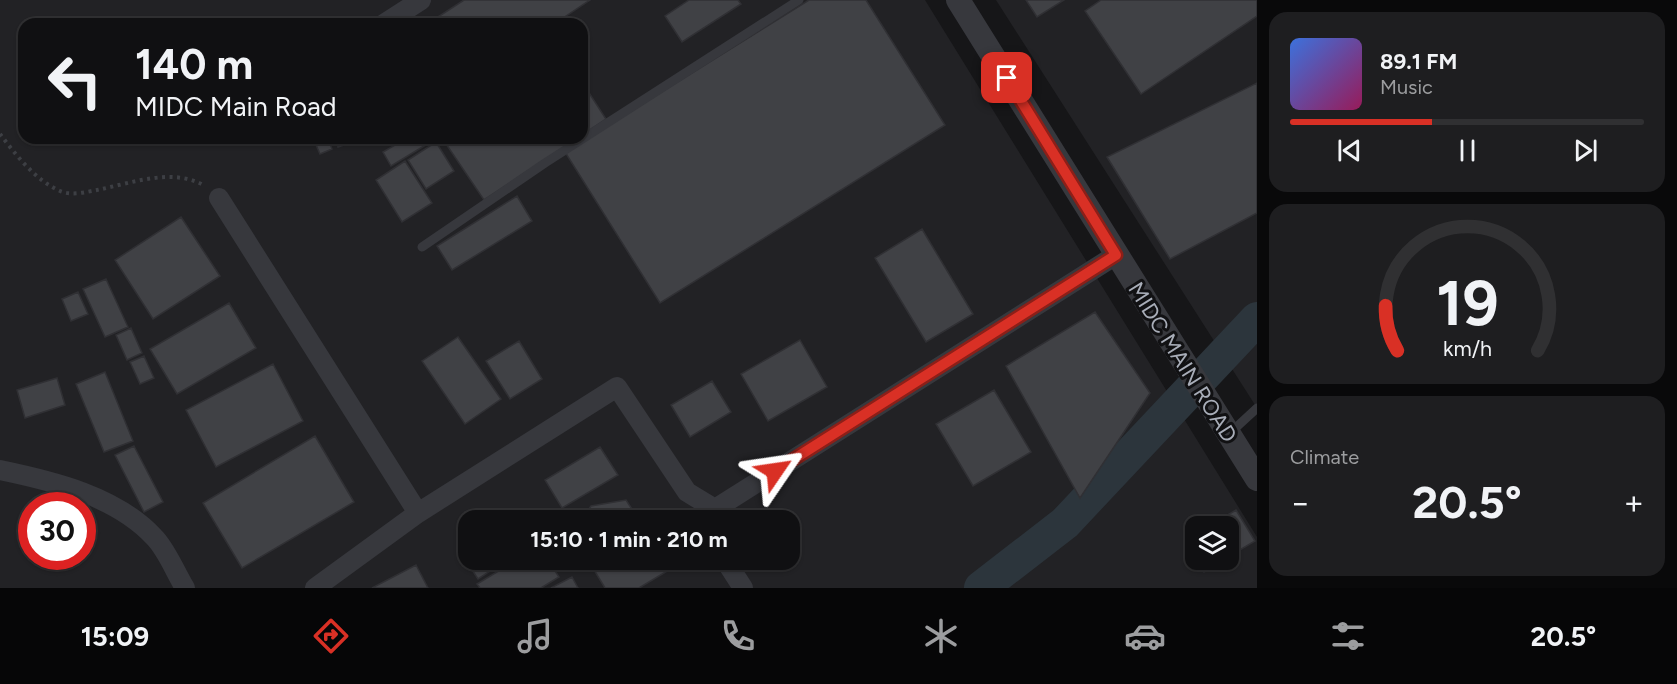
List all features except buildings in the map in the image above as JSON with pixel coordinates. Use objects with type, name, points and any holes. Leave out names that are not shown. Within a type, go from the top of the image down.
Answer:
[{"type":"street","points":[[393,18],[421,0]]},
{"type":"street","name":"MIDC MAIN ROAD","points":[[958,0],[1257,479]]},
{"type":"street","points":[[219,198],[418,513]]},
{"type":"street","points":[[723,510],[1116,255]]},
{"type":"street","points":[[315,588],[418,513],[617,387],[687,492],[709,510]]},
{"type":"street","points":[[0,470],[85,493],[129,514],[156,538],[185,588]]},
{"type":"street","points":[[731,570],[742,588]]},
{"type":"lane","points":[[588,135],[799,0]]},
{"type":"lane","points":[[422,247],[575,144]]},
{"type":"lane","points":[[1224,426],[1257,408]]},
{"type":"path","points":[[0,134],[30,169],[63,193],[82,193],[166,176],[187,177],[204,185],[219,198]]},
{"type":"shaded area","points":[[0,0],[925,0],[1257,537],[1257,588],[0,588]]},
{"type":"shaded area","points":[[996,0],[1257,0],[1257,408]]},
{"type":"waterway","points":[[981,588],[1065,523],[1257,319]]},
{"type":"route","points":[[775,471],[1116,255],[1007,78]]}]
